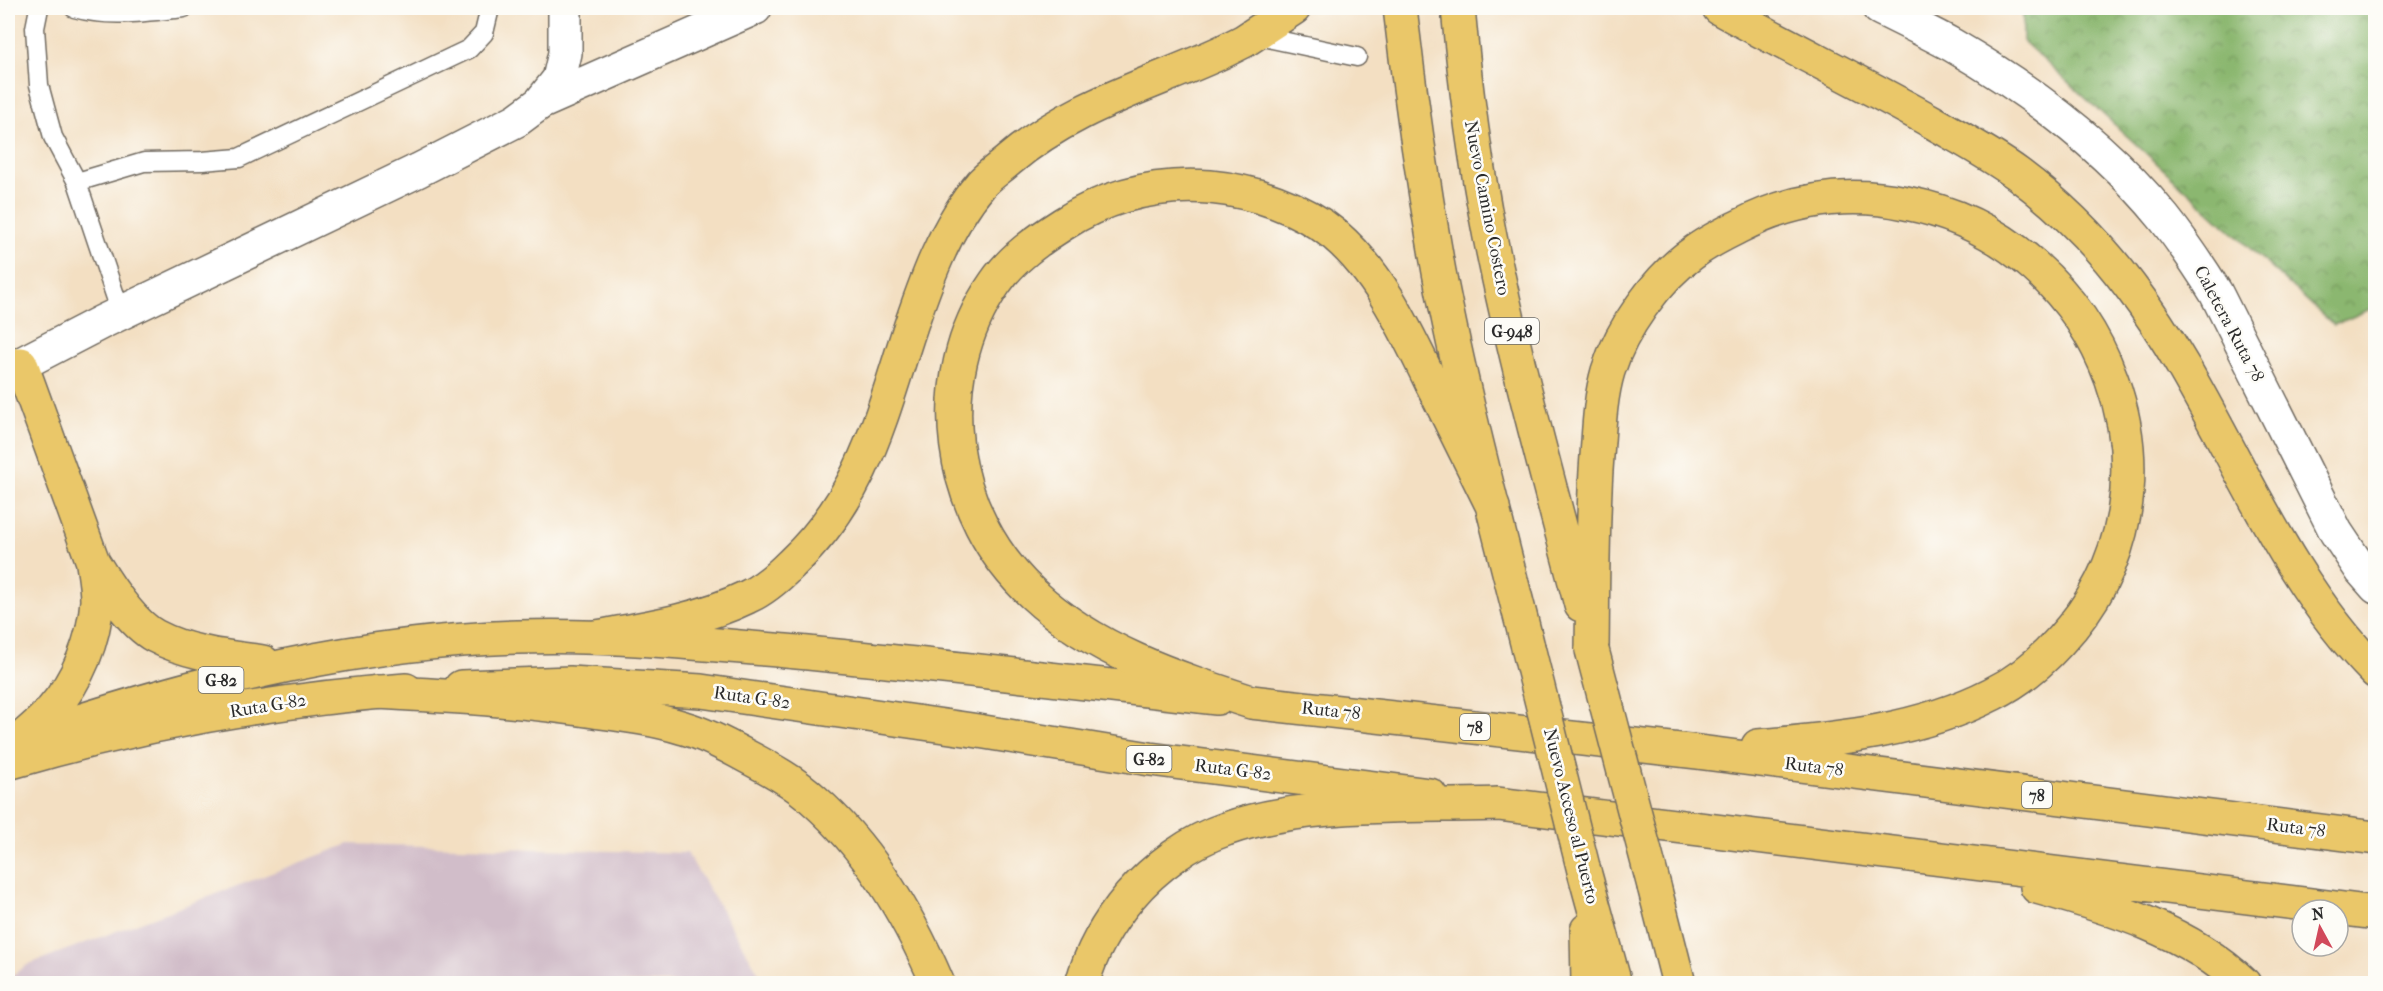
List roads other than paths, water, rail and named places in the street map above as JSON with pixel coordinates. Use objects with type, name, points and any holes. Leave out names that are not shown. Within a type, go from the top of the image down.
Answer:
[{"type":"main road","points":[[596,637],[669,624],[749,597],[784,570],[829,523],[852,488],[878,426],[932,266],[964,207],[983,182],[1019,151],[1079,112],[1207,59],[1254,35],[1294,8]]},
{"type":"main road","points":[[1400,8],[1409,91],[1439,273],[1493,507]]},
{"type":"main road","name":"Nuevo Camino Costero","points":[[1458,8],[1471,128],[1491,239],[1537,438],[1592,650]]},
{"type":"main road","points":[[1719,8],[1876,90],[1993,156],[2045,195],[2077,224],[2111,262],[2149,313],[2192,384],[2300,578],[2333,623],[2376,672]]},
{"type":"main road","points":[[1251,702],[1187,681],[1126,656],[1070,624],[1032,594],[1001,559],[984,529],[969,496],[959,463],[953,425],[954,389],[975,316],[996,281],[1019,255],[1046,234],[1093,207],[1122,194],[1157,187],[1195,186],[1233,190],[1269,200],[1307,216],[1333,233],[1359,257],[1377,283],[1414,347],[1493,507]]},
{"type":"main road","points":[[1679,984],[1592,650],[1593,533],[1599,419],[1607,374],[1617,346],[1646,300],[1690,254],[1753,219],[1786,207],[1818,199],[1883,198],[1943,212],[2000,239],[2046,274],[2078,312],[2092,336],[2115,392],[2128,452],[2124,506],[2120,532],[2111,562],[2086,609],[2058,643],[2027,671],[1995,693],[1961,709],[1926,721],[1873,732],[1816,741],[1698,752]]},
{"type":"main road","points":[[21,364],[93,562],[108,588],[154,635],[221,657],[286,665]]},
{"type":"main road","name":"Nuevo Acceso al Puerto","points":[[1493,507],[1584,872],[1615,984]]},
{"type":"main road","points":[[9,754],[51,711],[71,685],[86,652],[93,630],[97,598],[93,562]]},
{"type":"main road","name":"Ruta G-82","points":[[9,754],[64,726],[136,703],[286,665],[438,643],[516,637],[596,637],[871,659],[1251,702]]},
{"type":"main road","name":"Ruta G-82","points":[[9,754],[199,717],[310,700],[377,692],[507,684],[570,683],[701,691],[961,728],[1150,759],[1498,804]]},
{"type":"main road","points":[[377,692],[487,698],[630,716],[685,728],[727,746],[788,781],[813,799],[838,823],[881,878],[904,914],[938,984]]},
{"type":"main road","name":"Ruta 78","points":[[1251,702],[1698,752],[2376,838]]},
{"type":"main road","points":[[1082,984],[1098,941],[1118,910],[1139,885],[1168,861],[1195,843],[1225,829],[1256,820],[1298,813],[1498,804],[2376,913]]},
{"type":"main road","points":[[1895,854],[2002,878],[2120,912],[2204,953],[2244,984]]},
{"type":"main road","points":[[1584,872],[1588,984]]},
{"type":"street","points":[[540,103],[559,79],[565,53],[565,8]]},
{"type":"street","points":[[21,364],[121,313],[419,170],[517,120],[540,103],[755,8]]},
{"type":"street","name":"Caletera Ruta 78","points":[[1879,8],[1952,45],[2039,103],[2080,134],[2113,164],[2163,217],[2193,256],[2216,293],[2336,532],[2362,571],[2376,587]]},
{"type":"lane","points":[[39,8],[35,28],[39,85],[53,137],[77,182],[121,313]]},
{"type":"lane","points":[[74,8],[88,12],[132,14],[184,8]]},
{"type":"lane","points":[[77,182],[144,162],[239,158],[469,49],[484,33],[490,8]]},
{"type":"lane","points":[[1254,35],[1357,57]]}]
